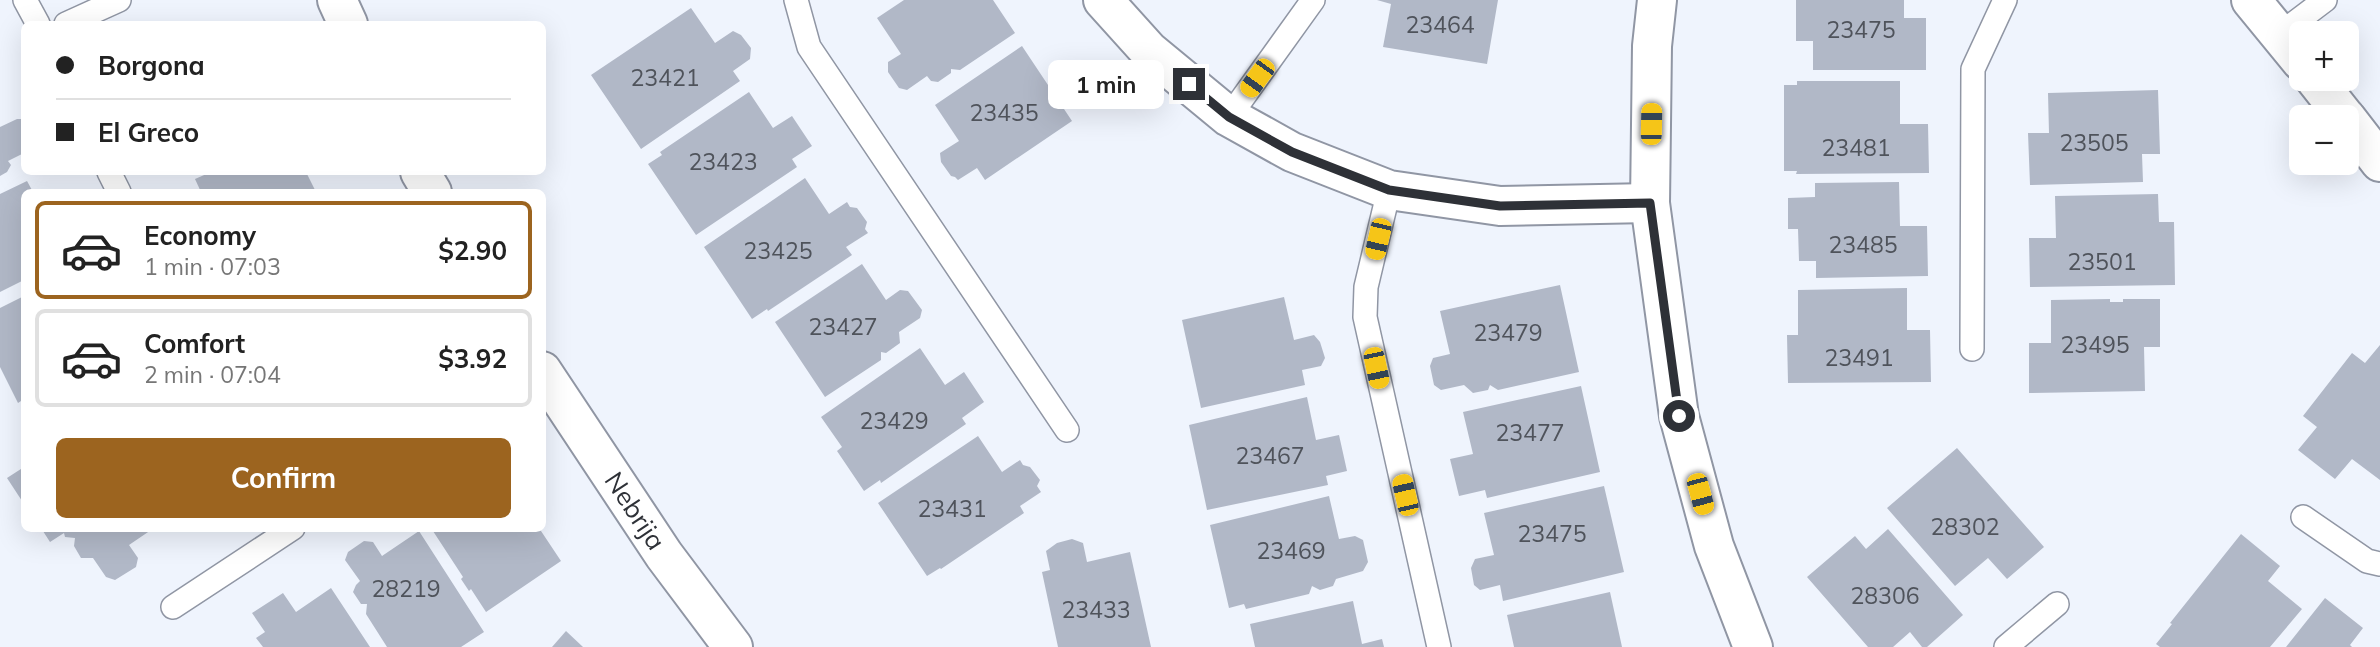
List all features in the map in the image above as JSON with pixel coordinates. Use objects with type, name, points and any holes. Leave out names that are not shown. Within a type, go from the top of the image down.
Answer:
[{"type":"street","points":[[337,0],[347,21]]},
{"type":"street","points":[[1103,0],[1149,51],[1229,117],[1292,152],[1389,190],[1500,206],[1650,203]]},
{"type":"street","points":[[1657,0],[1652,46],[1650,203],[1679,416],[1714,545],[1753,647]]},
{"type":"street","points":[[2251,0],[2289,46]]},
{"type":"street","points":[[2325,91],[2336,105]]},
{"type":"street","points":[[2359,135],[2380,162]]},
{"type":"street","name":"Nebrija","points":[[546,377],[664,555],[733,647]]},
{"type":"lane","points":[[25,0],[36,21]]},
{"type":"lane","points":[[73,21],[119,0]]},
{"type":"lane","points":[[796,0],[809,47],[1067,430]]},
{"type":"lane","points":[[1229,117],[1313,0]]},
{"type":"lane","points":[[1972,349],[1973,69],[2006,0]]},
{"type":"lane","points":[[2309,21],[2325,0]]},
{"type":"lane","points":[[1389,190],[1366,287],[1365,317],[1439,647]]},
{"type":"lane","points":[[2303,517],[2367,561],[2380,564]]},
{"type":"lane","points":[[173,607],[287,532]]},
{"type":"lane","points":[[2006,647],[2057,604]]},
{"type":"building","points":[[904,0],[993,0],[1015,33],[960,70],[951,69],[951,73],[938,82],[931,81],[927,76],[907,90],[899,88],[888,72],[888,62],[901,54],[877,18]]},
{"type":"building","points":[[1377,0],[1498,0],[1487,64],[1383,47],[1391,4]]},
{"type":"building","points":[[1796,0],[1904,0],[1904,18],[1926,18],[1926,70],[1813,70],[1813,41],[1796,41]]},
{"type":"building","points":[[691,8],[715,43],[733,31],[741,35],[751,48],[750,59],[733,71],[740,81],[641,149],[591,75]]},
{"type":"building","points":[[1022,46],[1072,121],[985,180],[977,168],[958,180],[951,176],[941,162],[940,153],[959,141],[935,105]]},
{"type":"building","points":[[1797,81],[1900,81],[1900,124],[1928,124],[1929,173],[1796,174],[1797,171],[1784,171],[1784,85],[1797,85]]},
{"type":"building","points":[[2158,90],[2160,154],[2142,154],[2143,182],[2030,185],[2028,133],[2049,133],[2048,93]]},
{"type":"building","points":[[749,92],[773,128],[792,116],[812,146],[792,159],[797,167],[696,235],[648,164],[662,155],[660,152]]},
{"type":"building","points":[[21,119],[21,154],[8,161],[11,165],[7,172],[0,176],[0,127]]},
{"type":"building","points":[[204,175],[308,175],[314,189],[200,189],[195,179]]},
{"type":"building","points":[[805,178],[829,214],[847,202],[850,207],[857,208],[867,222],[865,229],[868,233],[846,247],[852,255],[752,319],[704,247]]},
{"type":"building","points":[[27,181],[31,189],[21,189],[21,282],[0,292],[0,194]]},
{"type":"building","points":[[1899,182],[1900,226],[1927,226],[1928,276],[1816,278],[1816,261],[1799,261],[1798,229],[1788,229],[1788,198],[1815,197],[1815,183]]},
{"type":"building","points":[[2158,194],[2159,222],[2174,222],[2175,285],[2030,287],[2029,238],[2056,238],[2055,196]]},
{"type":"building","points":[[862,264],[886,300],[900,290],[908,291],[922,310],[920,318],[899,332],[900,343],[886,353],[881,352],[881,360],[825,397],[775,322]]},
{"type":"building","points":[[1560,285],[1579,372],[1498,390],[1490,385],[1488,390],[1473,393],[1464,385],[1441,390],[1434,385],[1430,366],[1433,358],[1450,354],[1440,311]]},
{"type":"building","points":[[1907,288],[1907,330],[1930,330],[1931,382],[1788,383],[1787,335],[1798,335],[1798,290]]},
{"type":"building","points":[[1284,297],[1294,340],[1314,335],[1320,342],[1325,358],[1321,366],[1302,370],[1305,385],[1201,408],[1182,320]]},
{"type":"building","points":[[21,298],[21,401],[18,403],[0,367],[0,308]]},
{"type":"building","points":[[2110,299],[2110,302],[2123,302],[2123,299],[2160,299],[2160,347],[2144,347],[2145,391],[2029,393],[2029,343],[2051,343],[2051,300]]},
{"type":"building","points":[[2380,345],[2380,480],[2352,459],[2335,479],[2298,450],[2317,427],[2303,416],[2352,353],[2365,363]]},
{"type":"building","points":[[920,348],[945,385],[964,372],[984,402],[962,418],[966,424],[881,483],[880,480],[864,491],[837,451],[842,447],[821,417]]},
{"type":"building","points":[[1581,386],[1600,472],[1487,498],[1485,490],[1459,496],[1450,459],[1473,454],[1463,412]]},
{"type":"building","points":[[1307,397],[1316,440],[1339,435],[1347,471],[1326,476],[1328,485],[1207,510],[1189,425]]},
{"type":"building","points":[[978,436],[1002,472],[1020,460],[1023,465],[1030,467],[1040,480],[1037,486],[1041,492],[1020,506],[1024,513],[927,576],[878,503]]},
{"type":"building","points":[[1957,448],[2044,547],[2007,579],[1988,558],[1955,586],[1887,508]]},
{"type":"building","points":[[21,469],[21,499],[7,478]]},
{"type":"building","points":[[1604,486],[1624,572],[1503,601],[1500,585],[1480,590],[1474,585],[1471,568],[1475,559],[1494,555],[1484,513]]},
{"type":"building","points":[[1329,496],[1339,539],[1355,536],[1363,540],[1368,562],[1363,571],[1336,579],[1333,586],[1320,590],[1312,586],[1309,594],[1246,609],[1244,604],[1229,608],[1210,525]]},
{"type":"building","points":[[1888,529],[1963,615],[1927,647],[1922,647],[1910,632],[1893,647],[1868,647],[1807,577],[1855,536],[1866,549]]},
{"type":"building","points":[[44,532],[148,532],[129,545],[138,558],[136,567],[115,580],[106,577],[93,558],[81,558],[74,546],[75,538],[65,537],[64,533],[50,542]]},
{"type":"building","points":[[420,532],[484,632],[461,647],[387,647],[366,614],[367,604],[361,604],[353,592],[360,581],[345,560],[348,552],[364,541],[373,542],[382,556]]},
{"type":"building","points":[[434,532],[542,532],[561,561],[486,612],[461,579],[463,577]]},
{"type":"building","points":[[2241,534],[2280,566],[2268,581],[2302,609],[2270,647],[2160,647],[2156,644],[2172,624],[2170,623]]},
{"type":"building","points":[[1072,539],[1083,543],[1087,562],[1130,552],[1151,647],[1058,647],[1042,572],[1050,570],[1046,551],[1057,543]]},
{"type":"building","points":[[331,588],[370,647],[263,647],[256,638],[265,632],[252,613],[283,593],[296,612]]},
{"type":"building","points":[[1610,592],[1622,647],[1514,647],[1507,615]]},
{"type":"building","points":[[2325,598],[2363,628],[2350,645],[2352,647],[2286,647]]},
{"type":"building","points":[[1353,601],[1362,644],[1382,639],[1384,647],[1255,647],[1250,624]]},
{"type":"building","points":[[566,631],[583,647],[552,647]]},
{"type":"route","points":[[1189,84],[1229,117],[1292,152],[1389,190],[1500,206],[1650,203],[1679,416]]}]
